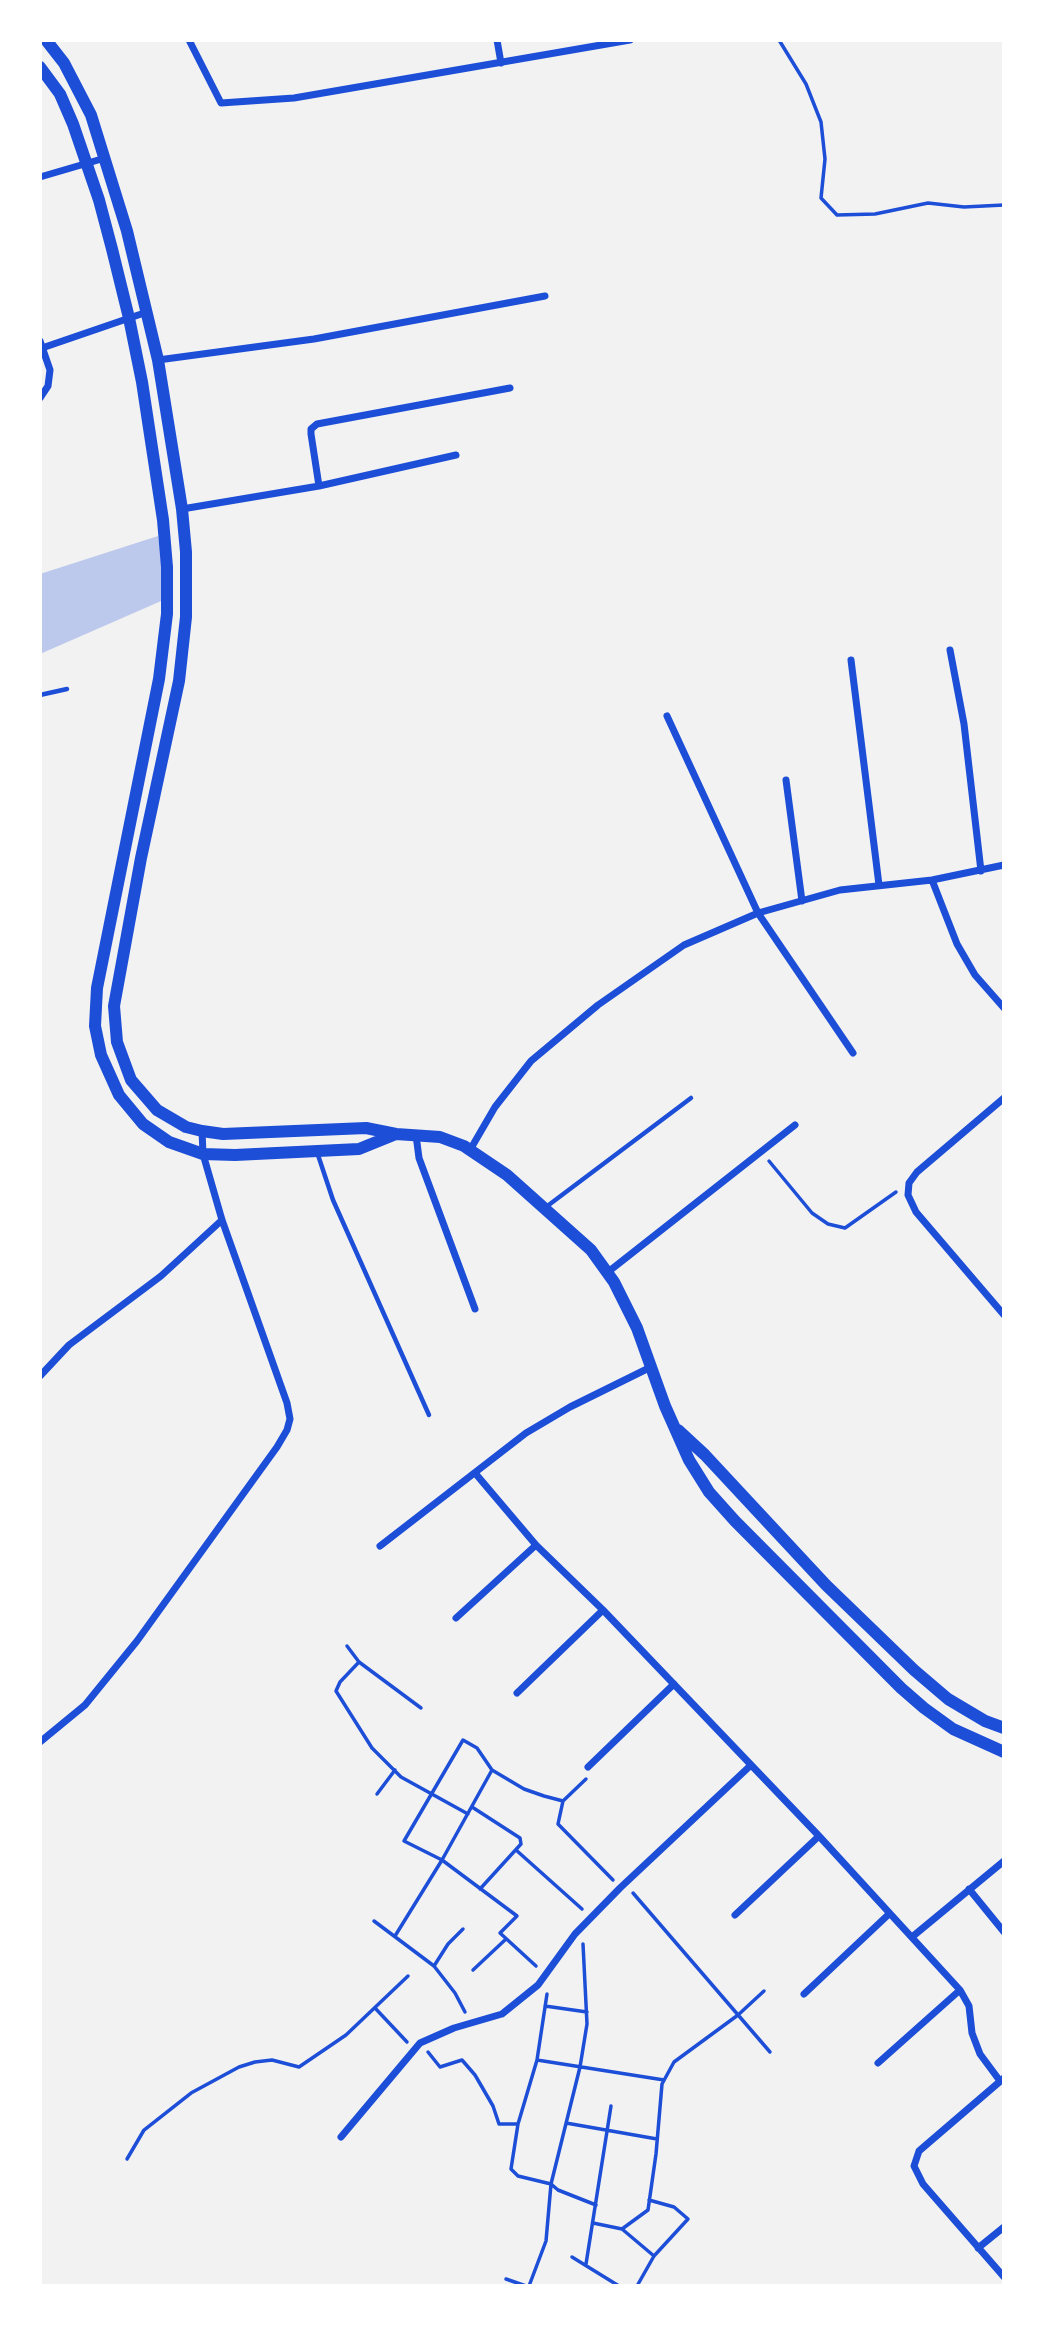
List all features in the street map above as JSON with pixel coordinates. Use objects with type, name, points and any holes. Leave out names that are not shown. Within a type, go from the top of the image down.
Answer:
[{"type":"main road","points":[[46,40],[75,80],[106,158],[148,312],[182,509],[187,585],[183,649],[114,1006],[115,1034],[127,1072],[144,1097],[172,1120],[202,1131],[253,1133],[366,1128],[396,1134],[440,1137],[470,1150],[501,1171],[591,1250],[608,1272],[629,1309],[689,1460],[709,1492],[901,1688],[940,1720],[982,1744],[1004,1752]]},
{"type":"main road","points":[[40,67],[45,82],[64,104],[88,163],[99,200],[130,318],[163,520],[168,598],[159,679],[95,1003],[97,1036],[106,1070],[119,1096],[143,1124],[169,1142],[203,1154],[359,1149],[396,1134]]},
{"type":"main road","points":[[132,812],[149,816]]},
{"type":"main road","points":[[674,1427],[705,1455],[827,1585],[914,1670],[948,1699],[985,1721],[1004,1728]]},
{"type":"main road","points":[[864,1652],[880,1636]]},
{"type":"street","points":[[189,40],[221,103],[294,98],[630,40]]},
{"type":"street","points":[[497,40],[501,63]]},
{"type":"street","points":[[40,177],[106,158]]},
{"type":"street","points":[[158,360],[314,339],[545,296]]},
{"type":"street","points":[[40,398],[48,386],[50,370],[41,345],[148,312]]},
{"type":"street","points":[[318,486],[311,434],[311,429],[317,424],[510,388]]},
{"type":"street","points":[[182,509],[318,486],[456,455]]},
{"type":"street","points":[[950,650],[964,724],[981,871]]},
{"type":"street","points":[[851,660],[879,885]]},
{"type":"street","points":[[667,716],[758,913],[853,1053]]},
{"type":"street","points":[[786,780],[802,901]]},
{"type":"street","points":[[470,1150],[495,1107],[531,1061],[598,1005],[684,945],[758,913],[840,890],[932,880],[1004,865]]},
{"type":"street","points":[[932,880],[957,944],[975,975],[1004,1008]]},
{"type":"street","points":[[1004,1098],[917,1172],[909,1183],[908,1195],[916,1212],[1004,1315]]},
{"type":"street","points":[[608,1272],[795,1125]]},
{"type":"street","points":[[40,1742],[85,1705],[137,1641],[277,1447],[290,1419],[222,1220],[203,1154],[202,1131]]},
{"type":"street","points":[[416,1135],[419,1158],[475,1309]]},
{"type":"street","points":[[40,1376],[69,1345],[161,1276],[222,1220]]},
{"type":"street","points":[[380,1546],[535,1428],[570,1407],[651,1367]]},
{"type":"street","points":[[475,1472],[536,1545],[603,1610],[819,1836],[960,1990],[969,2006],[972,2033],[980,2054],[1002,2079],[919,2151],[914,2166],[917,2175],[1004,2277]]},
{"type":"street","points":[[456,1618],[536,1545]]},
{"type":"street","points":[[517,1693],[603,1610]]},
{"type":"street","points":[[588,1767],[674,1684]]},
{"type":"street","points":[[341,2137],[420,2043],[502,2014],[538,1985],[582,1927],[750,1766]]},
{"type":"street","points":[[735,1915],[819,1836]]},
{"type":"street","points":[[912,1937],[1004,1861]]},
{"type":"street","points":[[969,1889],[1004,1932]]},
{"type":"street","points":[[804,1994],[890,1914]]},
{"type":"street","points":[[878,2063],[960,1990]]},
{"type":"street","points":[[978,2249],[1004,2227]]},
{"type":"lane","points":[[40,695],[67,689]]},
{"type":"lane","points":[[545,1208],[691,1098]]},
{"type":"lane","points":[[317,1152],[333,1200],[429,1415]]},
{"type":"path","points":[[779,40],[806,84],[821,122],[825,159],[821,198],[837,215],[876,215],[928,202],[964,207],[1004,205]]},
{"type":"path","points":[[761,1151],[812,1213],[828,1224],[845,1228],[909,1183]]},
{"type":"path","points":[[347,1646],[359,1662],[421,1708]]},
{"type":"path","points":[[359,1662],[340,1682],[336,1691],[372,1748],[401,1777],[468,1814]]},
{"type":"path","points":[[564,1801],[524,1789],[492,1770],[477,1748],[463,1740],[429,1794],[404,1841],[442,1860],[517,1916],[500,1933],[546,1975],[545,2006],[537,2060],[518,2124],[511,2169],[518,2176],[551,2184],[558,2190],[596,2205]]},
{"type":"path","points":[[588,1767],[586,1779],[564,1801],[558,1824],[623,1885],[770,2052]]},
{"type":"path","points":[[377,1794],[395,1770]]},
{"type":"path","points":[[395,1936],[442,1860],[492,1770]]},
{"type":"path","points":[[472,1807],[520,1838],[521,1844],[480,1889]]},
{"type":"path","points":[[516,1850],[551,1884],[592,1917]]},
{"type":"path","points":[[374,1921],[434,1966],[455,1993],[471,2023]]},
{"type":"path","points":[[506,2279],[528,2286],[546,2241],[551,2184],[580,2067],[587,2012],[582,1927]]},
{"type":"path","points":[[434,1966],[448,1944],[463,1929]]},
{"type":"path","points":[[473,1970],[506,1939]]},
{"type":"path","points":[[127,2159],[144,2130],[191,2093],[239,2067],[255,2062],[272,2060],[299,2067],[346,2035],[408,1976]]},
{"type":"path","points":[[622,2229],[648,2210],[664,2080],[674,2062],[738,2015],[764,1991]]},
{"type":"path","points":[[545,2006],[587,2012]]},
{"type":"path","points":[[374,2008],[414,2049]]},
{"type":"path","points":[[420,2043],[440,2067],[462,2060],[475,2075],[493,2106],[499,2124],[518,2124]]},
{"type":"path","points":[[537,2060],[664,2080]]},
{"type":"path","points":[[586,2264],[611,2106]]},
{"type":"path","points":[[566,2123],[657,2139]]},
{"type":"path","points":[[637,2286],[654,2256],[688,2219],[674,2207],[649,2200]]},
{"type":"path","points":[[593,2222],[622,2229],[654,2256]]},
{"type":"path","points":[[572,2257],[619,2286]]},
{"type":"building","points":[[158,536],[168,598],[40,654],[40,574]]}]
